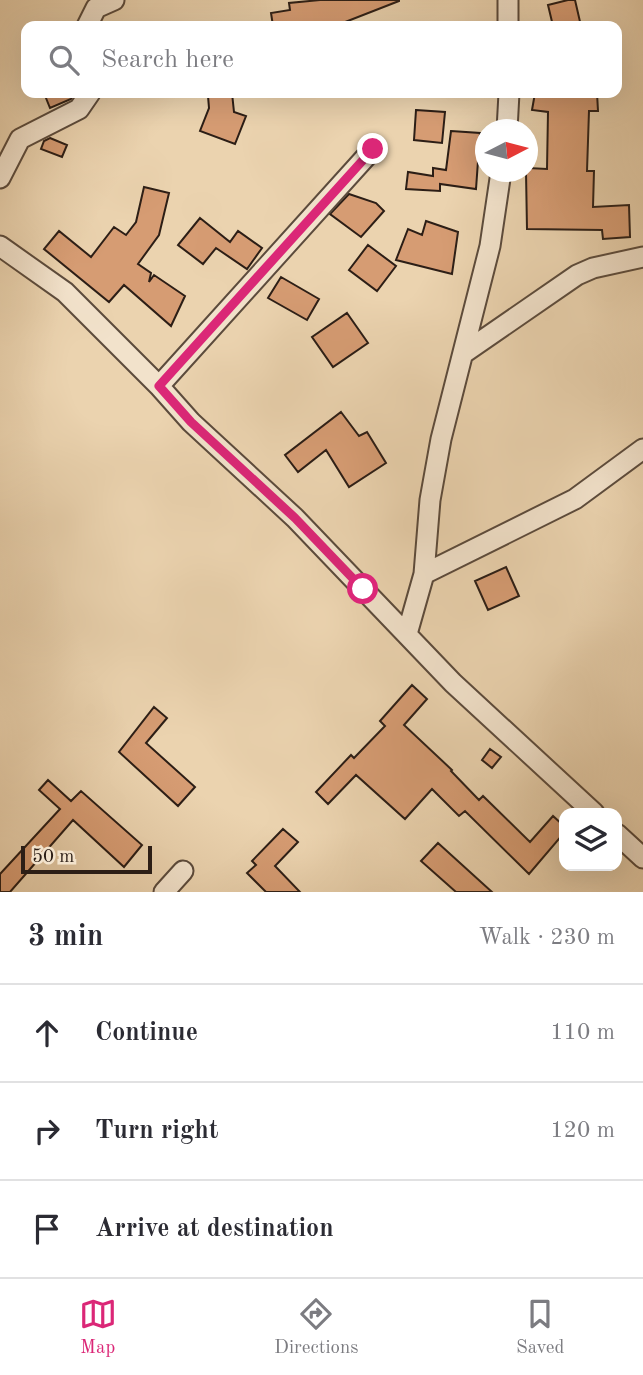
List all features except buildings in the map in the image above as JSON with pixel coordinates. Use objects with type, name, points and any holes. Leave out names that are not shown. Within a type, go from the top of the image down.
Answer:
[{"type":"street","points":[[88,21],[96,8],[114,0]]},
{"type":"street","points":[[508,0],[508,21]]},
{"type":"street","points":[[0,178],[20,139],[79,108],[86,98]]},
{"type":"street","points":[[508,119],[509,98]]},
{"type":"street","points":[[159,386],[373,149]]},
{"type":"street","points":[[407,634],[424,574],[430,500],[441,439],[490,246],[500,182]]},
{"type":"street","points":[[0,246],[65,292],[191,422],[295,518],[453,682],[589,808]]},
{"type":"street","points":[[464,353],[577,275],[593,268],[643,257]]},
{"type":"street","points":[[424,574],[575,499],[643,449]]},
{"type":"street","points":[[622,839],[643,858]]},
{"type":"street","points":[[164,892],[183,871]]},
{"type":"route","points":[[363,589],[295,518],[191,422],[159,386],[373,149]]}]
